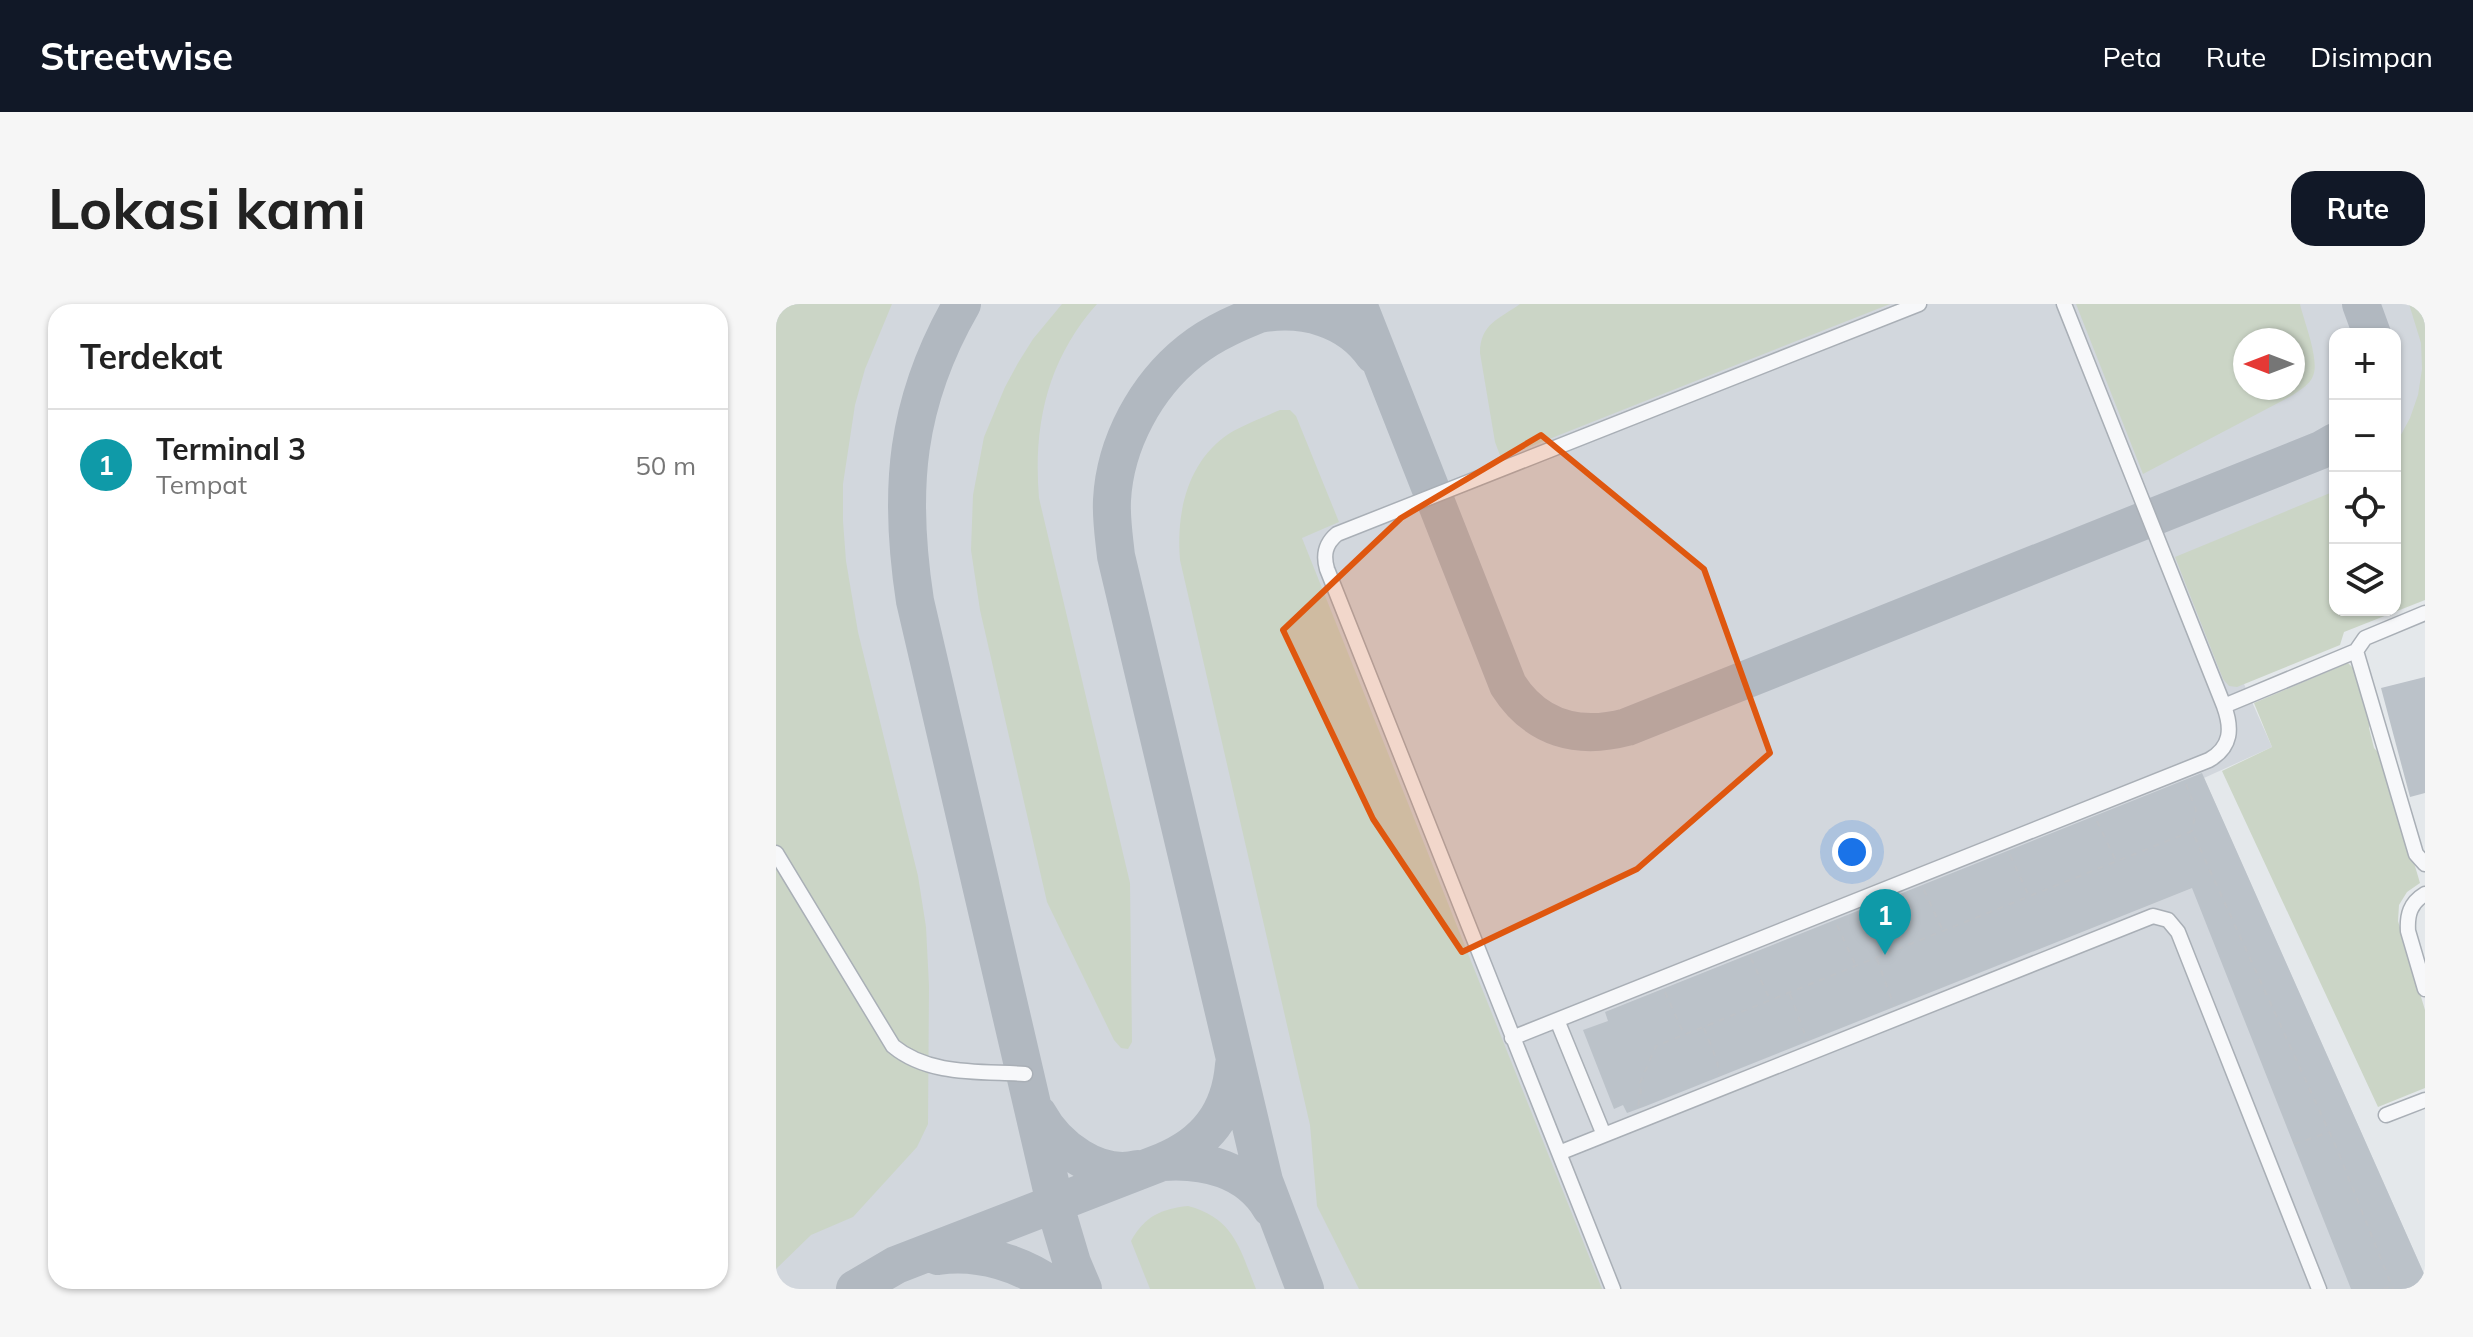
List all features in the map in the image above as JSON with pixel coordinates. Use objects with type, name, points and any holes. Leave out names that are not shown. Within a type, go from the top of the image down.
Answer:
[{"type":"lane","points":[[1613,1289],[1324,559],[1331,540],[1337,534],[1919,304]]},
{"type":"lane","points":[[1512,1038],[2219,755],[2229,738],[2230,727],[2224,706],[2064,304]]},
{"type":"lane","points":[[2224,706],[2356,651],[2365,638],[2425,613]]},
{"type":"lane","points":[[2356,651],[2416,854],[2425,864]]},
{"type":"lane","points":[[776,853],[893,1046],[904,1055],[937,1068],[1025,1074]]},
{"type":"lane","points":[[2425,894],[2413,905],[2408,922],[2425,989]]},
{"type":"lane","points":[[1559,1153],[2146,918],[2161,917],[2174,925],[2178,932],[2319,1289]]},
{"type":"lane","points":[[2418,966],[2419,951],[2425,943]]},
{"type":"lane","points":[[1557,1020],[1604,1135]]},
{"type":"lane","points":[[2386,1115],[2425,1100]]},
{"type":"path","points":[[2182,776],[2196,810],[2192,831],[2330,1132],[2393,1288],[2383,1289]]},
{"type":"path","points":[[2095,816],[2116,861]]},
{"type":"path","points":[[1637,1109],[1641,1091],[1639,1085],[1656,1046],[2192,831]]},
{"type":"path","points":[[2009,851],[2029,896]]},
{"type":"path","points":[[1922,885],[1943,931]]},
{"type":"path","points":[[1835,920],[1856,966]]},
{"type":"path","points":[[1749,954],[1770,1000]]},
{"type":"path","points":[[1877,957],[1894,1007]]},
{"type":"path","points":[[1663,988],[1684,1035]]},
{"type":"path","points":[[1790,992],[1808,1041]]},
{"type":"path","points":[[1703,1027],[1717,1061],[1719,1076]]},
{"type":"path","points":[[2294,1144],[2330,1132]]},
{"type":"highlighted area","points":[[1541,435],[1704,569],[1770,753],[1637,869],[1462,952],[1373,819],[1283,630],[1401,518]]},
{"type":"shaded area","points":[[776,304],[2425,304],[2425,513],[2401,523],[2401,328],[2329,328],[2329,557],[2244,684],[2272,747],[2204,778],[2425,1276],[2425,1289],[776,1289]]},
{"type":"green space","points":[[776,304],[892,304],[865,369],[855,405],[843,484],[843,521],[858,632],[918,876],[926,927],[929,986],[928,1124],[917,1147],[853,1217],[811,1235],[776,1269]]},
{"type":"green space","points":[[1062,304],[1097,304],[1066,348],[1047,395],[1038,445],[1039,498],[1130,883],[1132,1042],[1128,1049],[1121,1048],[1114,1040],[1047,902],[980,610],[971,550],[973,495],[984,437],[1018,363]]},
{"type":"green space","points":[[1520,304],[1890,304],[1501,458],[1495,442],[1481,343],[1492,323]]},
{"type":"green space","points":[[2076,304],[2300,304],[2315,369],[2305,386],[2305,328],[2233,328],[2233,400],[2284,400],[2143,474]]},
{"type":"green space","points":[[2409,304],[2425,304],[2425,600],[2401,609],[2401,435],[2418,395],[2422,369],[2421,343]]},
{"type":"green space","points":[[1280,410],[1290,410],[1296,416],[1339,522],[1302,538],[1602,1289],[1359,1289],[1317,1206],[1310,1125],[1180,560],[1179,542],[1187,489],[1203,458],[1230,433]]},
{"type":"green space","points":[[2329,493],[2329,616],[2384,616],[2344,632],[2340,645],[2237,687],[2229,686],[2223,679],[2175,557]]},
{"type":"green space","points":[[2348,663],[2356,671],[2371,718],[2369,728],[2374,748],[2383,758],[2420,883],[2407,892],[2399,905],[2398,921],[2425,1010],[2425,1088],[2378,1107],[2222,771],[2272,747],[2254,703]]},
{"type":"green space","points":[[1188,1206],[1216,1218],[1226,1227],[1240,1248],[1256,1289],[1150,1289],[1131,1241],[1142,1225],[1155,1215]]},
{"type":"building","points":[[2425,677],[2425,793],[2410,797],[2381,688]]},
{"type":"building","points":[[2202,773],[2425,1276],[2425,1289],[2351,1289],[2192,888],[1646,1106],[1627,1113],[1623,1105],[1614,1109],[1583,1030],[1608,1021],[1605,1012]]},
{"type":"taxiway","points":[[962,304],[928,377],[911,448],[907,522],[915,601],[1058,1216],[1083,1289]]},
{"type":"taxiway","points":[[1284,304],[1212,336],[1190,351],[1160,381],[1126,437],[1114,479],[1112,514],[1116,556],[1264,1181],[1305,1289]]},
{"type":"taxiway","points":[[1358,304],[1508,685],[1519,700],[1545,721],[1575,731],[1609,731],[1627,727],[2329,445]]},
{"type":"taxiway","points":[[2361,304],[2370,328]]},
{"type":"taxiway","points":[[1259,314],[1292,312],[1323,318],[1351,332],[1374,355]]},
{"type":"taxiway","points":[[855,1289],[896,1265],[1178,1155],[1213,1125],[1227,1098],[1234,1065]]},
{"type":"taxiway","points":[[1038,1114],[1056,1138],[1080,1158],[1108,1169],[1138,1169]]},
{"type":"taxiway","points":[[1162,1162],[1194,1162],[1224,1169],[1250,1184],[1271,1208]]},
{"type":"taxiway","points":[[938,1256],[970,1255],[1000,1261],[1030,1272],[1057,1289]]},
{"type":"place","name":"Terminal 3","points":[[1885,955]]}]
